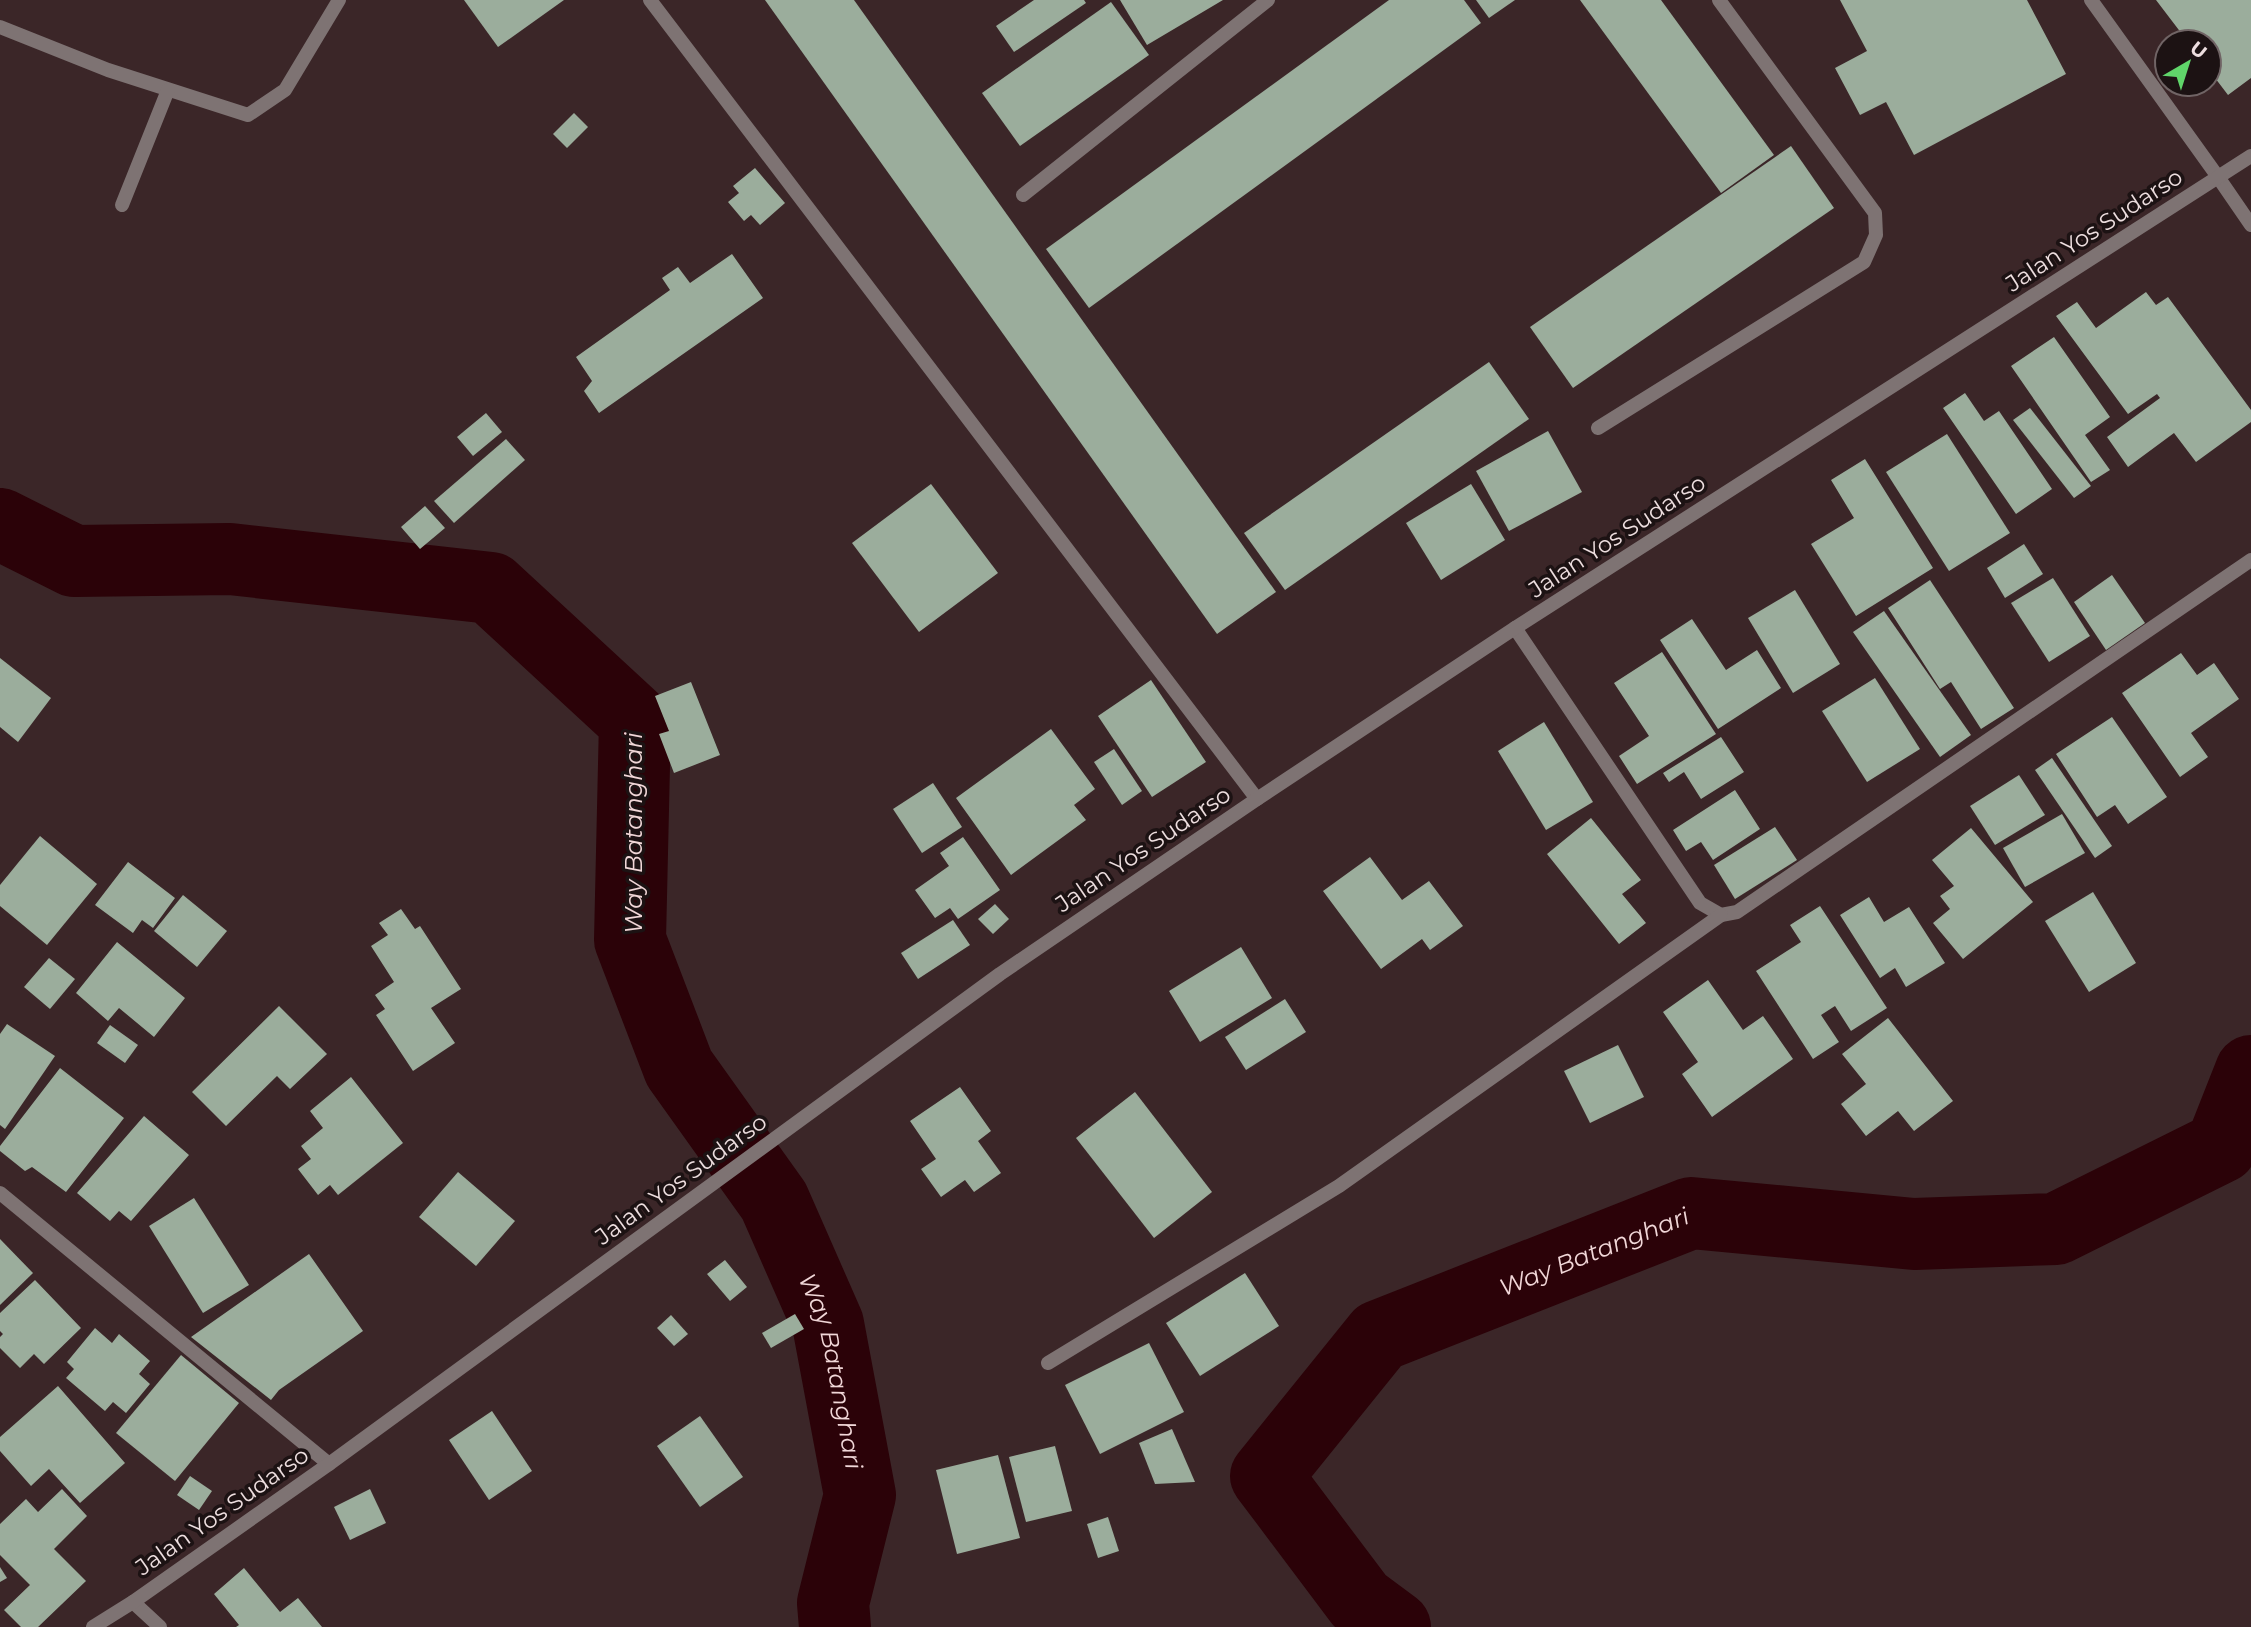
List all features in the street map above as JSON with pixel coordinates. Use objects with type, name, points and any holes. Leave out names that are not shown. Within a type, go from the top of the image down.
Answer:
[{"type":"street","points":[[0,27],[108,70],[248,115],[285,90],[340,0]]},
{"type":"street","points":[[650,0],[1256,799]]},
{"type":"street","points":[[1023,195],[1268,0]]},
{"type":"street","points":[[1598,428],[1864,261],[1876,235],[1875,214],[1719,0]]},
{"type":"street","points":[[2091,0],[2251,225]]},
{"type":"street","points":[[122,205],[168,90]]},
{"type":"street","name":"Jalan Yos Sudarso","points":[[93,1627],[133,1602],[329,1464],[1000,974],[1256,799],[1515,628],[2251,156]]},
{"type":"street","points":[[1048,1363],[1339,1186],[1721,915],[1737,912],[2251,560]]},
{"type":"street","points":[[1515,628],[1700,903],[1721,915]]},
{"type":"street","points":[[0,1193],[329,1464]]},
{"type":"street","points":[[133,1602],[160,1627]]},
{"type":"building","points":[[464,0],[564,0],[498,47]]},
{"type":"building","points":[[765,0],[854,0],[1276,592],[1217,634]]},
{"type":"building","points":[[1034,0],[1084,0],[1086,3],[1014,52],[996,26]]},
{"type":"building","points":[[1120,0],[1223,0],[1147,45]]},
{"type":"building","points":[[1389,0],[1464,0],[1481,23],[1089,308],[1046,249]]},
{"type":"building","points":[[1476,0],[1515,0],[1489,18]]},
{"type":"building","points":[[1580,0],[1661,0],[1774,155],[1721,193]]},
{"type":"building","points":[[1840,0],[2027,0],[2066,74],[1914,155],[1886,102],[1860,115],[1835,68],[1867,51]]},
{"type":"building","points":[[2156,0],[2251,0],[2251,78],[2228,95],[2223,88],[2223,28],[2177,28]]},
{"type":"building","points":[[1111,2],[1149,55],[1020,146],[982,93]]},
{"type":"building","points":[[574,113],[588,127],[567,148],[553,134]]},
{"type":"building","points":[[1791,146],[1834,208],[1573,388],[1530,327]]},
{"type":"building","points":[[755,168],[785,203],[760,225],[751,215],[744,221],[728,202],[739,193],[733,186]]},
{"type":"building","points":[[732,254],[763,298],[599,413],[584,391],[592,381],[576,357],[670,290],[662,278],[678,267],[690,283]]},
{"type":"building","points":[[2146,292],[2156,305],[2168,297],[2251,410],[2251,422],[2196,462],[2174,433],[2128,467],[2107,437],[2160,398],[2157,394],[2128,414],[2056,316],[2077,302],[2096,328]]},
{"type":"building","points":[[2054,337],[2110,417],[2085,435],[2110,470],[2091,482],[2011,366]]},
{"type":"building","points":[[1489,362],[1529,419],[1285,590],[1244,533]]},
{"type":"building","points":[[1965,393],[1984,421],[1999,411],[2052,489],[2016,514],[1943,408]]},
{"type":"building","points":[[2030,408],[2091,486],[2074,498],[2013,420]]},
{"type":"building","points":[[486,413],[502,432],[473,456],[457,437]]},
{"type":"building","points":[[1548,431],[1582,492],[1509,531],[1476,471]]},
{"type":"building","points":[[1947,434],[2010,533],[1949,571],[1886,472]]},
{"type":"building","points":[[506,439],[525,460],[454,523],[434,501]]},
{"type":"building","points":[[1865,459],[1933,568],[1856,616],[1811,544],[1854,518],[1831,480]]},
{"type":"building","points":[[931,484],[998,573],[919,632],[852,543]]},
{"type":"building","points":[[1471,484],[1505,540],[1441,580],[1406,523]]},
{"type":"building","points":[[425,506],[445,528],[420,549],[401,527]]},
{"type":"building","points":[[2024,544],[2043,574],[2005,598],[1987,568]]},
{"type":"building","points":[[2112,575],[2145,623],[2106,650],[2074,602]]},
{"type":"building","points":[[2053,578],[2090,636],[2049,662],[2011,603]]},
{"type":"building","points":[[1930,580],[2014,708],[1981,729],[1951,682],[1940,689],[1888,608]]},
{"type":"building","points":[[1795,590],[1840,664],[1793,693],[1748,618]]},
{"type":"building","points":[[1884,611],[1971,735],[1940,757],[1853,632]]},
{"type":"building","points":[[1692,619],[1726,670],[1757,650],[1781,688],[1718,729],[1660,640]]},
{"type":"building","points":[[1662,652],[1716,734],[1637,784],[1619,756],[1649,736],[1614,683]]},
{"type":"building","points":[[2181,653],[2197,675],[2214,663],[2239,699],[2191,733],[2208,757],[2180,777],[2122,693]]},
{"type":"building","points":[[0,658],[51,698],[18,742],[0,727]]},
{"type":"building","points":[[1875,678],[1920,749],[1867,782],[1822,711]]},
{"type":"building","points":[[1151,680],[1206,762],[1152,797],[1098,716]]},
{"type":"building","points":[[691,682],[720,755],[674,773],[659,734],[669,731],[655,696]]},
{"type":"building","points":[[2112,717],[2167,797],[2128,824],[2115,805],[2097,817],[2056,754]]},
{"type":"building","points":[[1544,722],[1593,802],[1546,830],[1498,751]]},
{"type":"building","points":[[1051,729],[1095,789],[1074,805],[1086,820],[1011,875],[956,798]]},
{"type":"building","points":[[1721,737],[1744,772],[1701,799],[1684,772],[1669,782],[1663,773]]},
{"type":"building","points":[[1114,749],[1142,791],[1122,805],[1094,762]]},
{"type":"building","points":[[2052,758],[2112,846],[2095,858],[2035,770]]},
{"type":"building","points":[[2019,775],[2045,815],[1995,845],[1970,806]]},
{"type":"building","points":[[933,783],[962,827],[922,853],[893,809]]},
{"type":"building","points":[[1735,790],[1760,829],[1713,860],[1701,842],[1686,851],[1673,830]]},
{"type":"building","points":[[2062,814],[2085,853],[2025,887],[2003,848]]},
{"type":"building","points":[[1591,818],[1641,880],[1622,894],[1646,923],[1619,944],[1547,854]]},
{"type":"building","points":[[1775,827],[1797,860],[1735,899],[1714,865]]},
{"type":"building","points":[[1971,828],[2033,902],[1963,959],[1933,923],[1950,909],[1940,896],[1954,886],[1932,860]]},
{"type":"building","points":[[40,836],[97,884],[47,945],[0,906],[0,885]]},
{"type":"building","points":[[963,837],[1000,890],[958,919],[950,908],[935,918],[915,890],[949,866],[940,853]]},
{"type":"building","points":[[1370,857],[1402,900],[1429,881],[1463,926],[1430,950],[1422,939],[1381,969],[1323,891]]},
{"type":"building","points":[[128,862],[175,898],[153,928],[142,920],[133,933],[95,905]]},
{"type":"building","points":[[2093,892],[2136,963],[2089,992],[2045,921]]},
{"type":"building","points":[[183,895],[227,931],[197,967],[154,931]]},
{"type":"building","points":[[1869,897],[1884,922],[1909,907],[1945,963],[1906,987],[1895,968],[1880,978],[1840,915]]},
{"type":"building","points":[[995,904],[1009,919],[993,934],[978,919]]},
{"type":"building","points":[[1820,906],[1887,1008],[1851,1031],[1835,1006],[1821,1015],[1839,1042],[1813,1059],[1756,971],[1801,942],[1790,925]]},
{"type":"building","points":[[401,909],[415,929],[420,926],[461,989],[431,1008],[455,1043],[413,1071],[376,1015],[385,1009],[375,995],[394,982],[371,946],[388,935],[379,923]]},
{"type":"building","points":[[953,920],[970,945],[918,979],[901,953]]},
{"type":"building","points":[[117,942],[185,998],[154,1037],[119,1008],[108,1021],[76,993]]},
{"type":"building","points":[[1241,947],[1272,998],[1200,1042],[1169,991]]},
{"type":"building","points":[[49,958],[75,979],[50,1009],[24,987]]},
{"type":"building","points":[[1708,980],[1743,1030],[1763,1016],[1793,1059],[1712,1117],[1682,1074],[1698,1062],[1663,1012]]},
{"type":"building","points":[[1285,999],[1306,1032],[1246,1070],[1225,1037]]},
{"type":"building","points":[[279,1006],[327,1054],[290,1089],[277,1076],[226,1126],[192,1092]]},
{"type":"building","points":[[1888,1018],[1953,1101],[1914,1131],[1898,1111],[1866,1136],[1841,1104],[1866,1084],[1842,1054]]},
{"type":"building","points":[[7,1024],[55,1056],[5,1129],[0,1125],[0,1034]]},
{"type":"building","points":[[110,1025],[138,1045],[125,1063],[97,1043]]},
{"type":"building","points":[[1618,1045],[1644,1097],[1590,1123],[1564,1071]]},
{"type":"building","points":[[60,1068],[124,1118],[66,1192],[32,1167],[25,1171],[0,1151],[0,1146]]},
{"type":"building","points":[[351,1077],[403,1143],[338,1195],[330,1185],[318,1195],[298,1169],[311,1159],[301,1146],[323,1128],[310,1111]]},
{"type":"building","points":[[960,1087],[991,1131],[978,1141],[1001,1173],[974,1192],[965,1180],[941,1197],[921,1169],[936,1159],[910,1121]]},
{"type":"building","points":[[1135,1092],[1212,1192],[1154,1238],[1076,1138]]},
{"type":"building","points":[[144,1116],[189,1155],[131,1221],[119,1211],[110,1221],[77,1193]]},
{"type":"building","points":[[458,1172],[515,1221],[476,1266],[419,1217]]},
{"type":"building","points":[[194,1198],[249,1285],[203,1313],[149,1226]]},
{"type":"building","points":[[0,1239],[33,1273],[0,1305]]},
{"type":"building","points":[[309,1254],[363,1331],[279,1390],[271,1400],[191,1337]]},
{"type":"building","points":[[725,1260],[747,1287],[730,1301],[707,1274]]},
{"type":"building","points":[[1245,1273],[1279,1326],[1200,1376],[1166,1323]]},
{"type":"building","points":[[35,1280],[81,1328],[44,1364],[34,1354],[20,1368],[0,1348],[0,1337],[3,1334],[0,1331],[0,1313]]},
{"type":"building","points":[[795,1314],[804,1329],[771,1348],[762,1333]]},
{"type":"building","points":[[671,1315],[688,1334],[674,1346],[657,1328]]},
{"type":"building","points":[[95,1328],[112,1343],[119,1334],[150,1361],[139,1374],[150,1384],[126,1413],[113,1402],[105,1411],[66,1378],[74,1369],[67,1362]]},
{"type":"building","points":[[1149,1343],[1184,1412],[1100,1454],[1065,1385]]},
{"type":"building","points":[[181,1355],[239,1403],[175,1481],[116,1433]]},
{"type":"building","points":[[58,1386],[125,1463],[80,1503],[49,1469],[31,1486],[0,1451],[0,1437]]},
{"type":"building","points":[[492,1411],[532,1471],[489,1500],[449,1440]]},
{"type":"building","points":[[700,1416],[743,1477],[700,1507],[657,1446]]},
{"type":"building","points":[[1172,1429],[1195,1482],[1155,1484],[1139,1443]]},
{"type":"building","points":[[1055,1446],[1072,1511],[1026,1522],[1009,1457]]},
{"type":"building","points":[[998,1455],[1020,1538],[957,1554],[936,1470]]},
{"type":"building","points":[[190,1476],[212,1491],[199,1510],[177,1495]]},
{"type":"building","points":[[62,1489],[87,1516],[54,1549],[86,1581],[38,1627],[21,1627],[4,1610],[30,1585],[0,1555],[0,1524],[26,1499],[38,1512]]},
{"type":"building","points":[[370,1489],[386,1523],[350,1540],[334,1507]]},
{"type":"building","points":[[1108,1517],[1119,1551],[1098,1558],[1087,1524]]},
{"type":"building","points":[[0,1567],[7,1578],[0,1582]]},
{"type":"building","points":[[244,1568],[280,1612],[298,1598],[322,1627],[236,1627],[239,1625],[214,1594]]},
{"type":"waterway","name":"Way Batanghari","points":[[0,524],[74,561],[230,559],[491,588],[635,721],[630,940],[679,1068],[774,1201],[828,1324],[860,1495],[833,1603],[835,1627]]},
{"type":"waterway","name":"Way Batanghari","points":[[1395,1627],[1360,1601],[1266,1476],[1379,1336],[1691,1213],[1914,1234],[2056,1229],[2221,1147],[2251,1071]]}]
